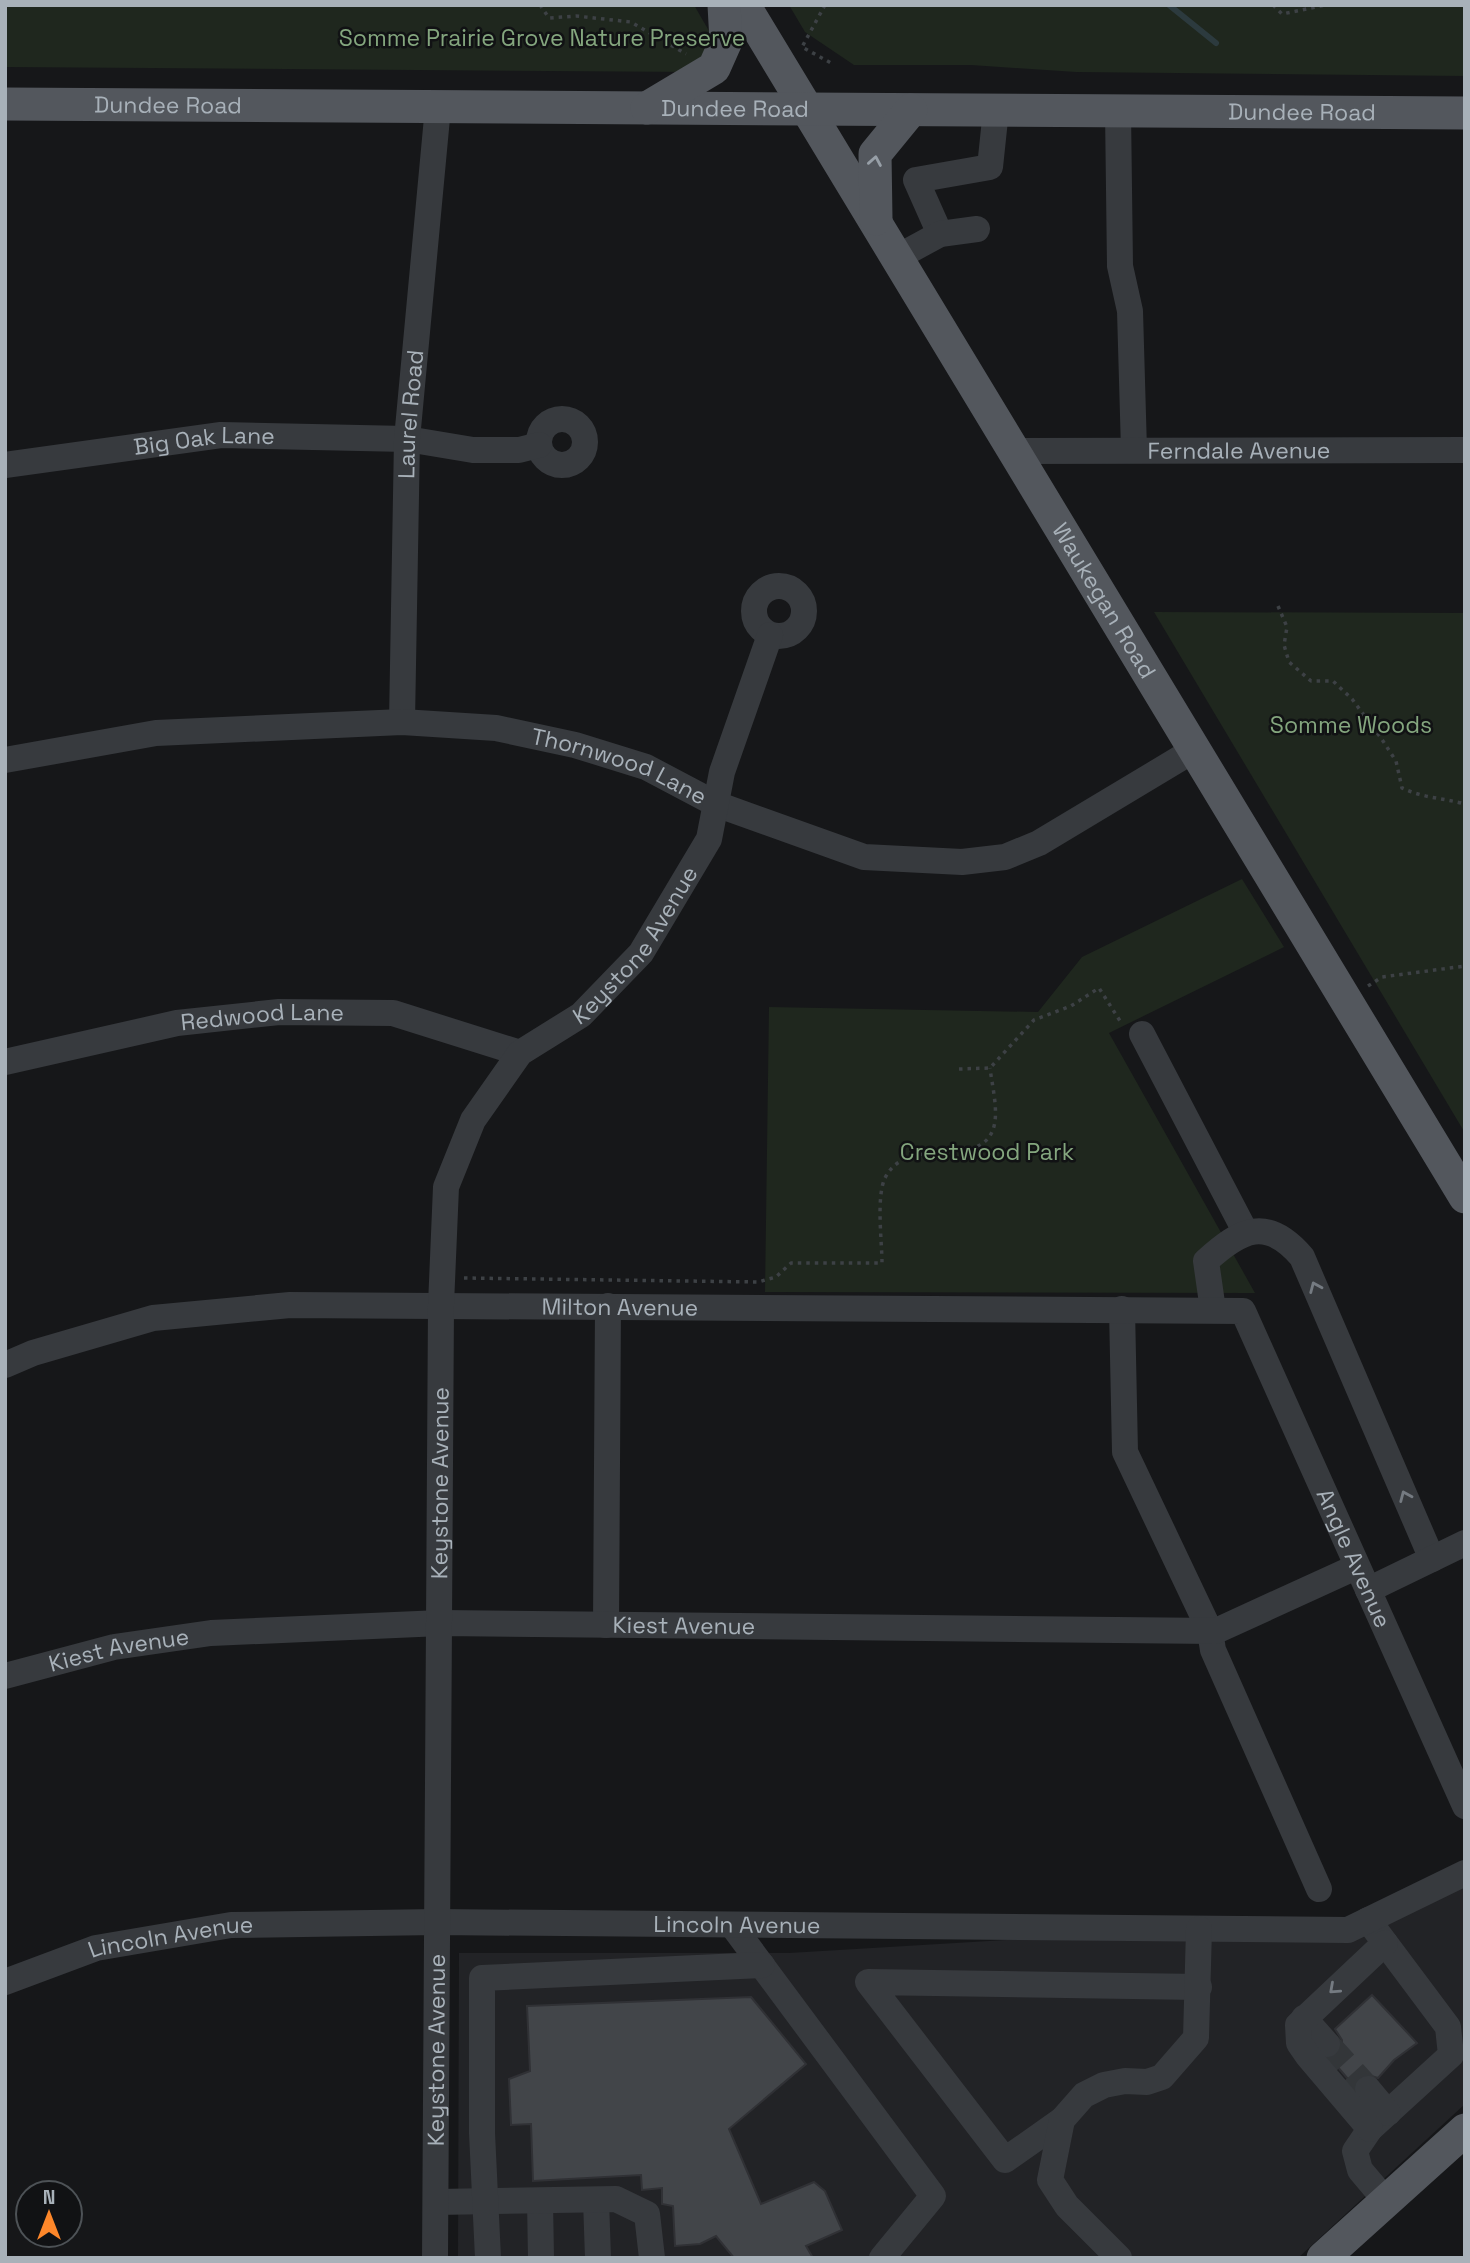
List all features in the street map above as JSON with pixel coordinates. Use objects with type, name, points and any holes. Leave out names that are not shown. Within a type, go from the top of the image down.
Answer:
[{"type":"main road","points":[[647,108],[714,68],[726,41],[724,5]]},
{"type":"main road","name":"Waukegan Road","points":[[744,5],[1465,1197]]},
{"type":"main road","name":"Dundee Road","points":[[5,104],[1465,113]]},
{"type":"main road","points":[[876,225],[875,153],[911,110]]},
{"type":"main road","points":[[1323,2258],[1465,2130]]},
{"type":"street","name":"Laurel Road","points":[[402,722],[407,439],[438,107]]},
{"type":"street","points":[[940,234],[916,180],[990,167],[996,110]]},
{"type":"street","points":[[1118,111],[1120,267],[1130,311],[1134,450]]},
{"type":"street","points":[[897,258],[940,234],[977,229]]},
{"type":"street","name":"Big Oak Lane","points":[[5,465],[221,435],[407,439],[474,450],[519,450],[539,445]]},
{"type":"street","name":"Ferndale Avenue","points":[[1013,451],[1465,450]]},
{"type":"street","name":"Keystone Avenue","points":[[435,2258],[436,2202],[428,2091],[437,2014],[441,1305],[446,1187],[474,1120],[520,1053],[581,1015],[641,953],[709,839],[722,772],[770,635]]},
{"type":"street","name":"Thornwood Lane","points":[[5,760],[156,733],[402,722],[496,728],[575,745],[646,767],[716,804],[863,857],[962,862],[1005,857],[1039,843],[1194,750]]},
{"type":"street","name":"Redwood Lane","points":[[5,1062],[177,1023],[279,1012],[393,1013],[520,1053]]},
{"type":"street","points":[[1142,1034],[1245,1231]]},
{"type":"street","points":[[1213,1310],[1206,1261],[1227,1242],[1245,1231],[1270,1233],[1290,1242],[1303,1257],[1433,1559]]},
{"type":"street","name":"Milton Avenue","points":[[5,1365],[33,1353],[153,1318],[290,1305],[1243,1311]]},
{"type":"street","points":[[606,1625],[608,1306]]},
{"type":"street","points":[[1122,1309],[1125,1452],[1210,1631],[1213,1650],[1319,1889]]},
{"type":"street","name":"Angle Avenue","points":[[1243,1311],[1465,1806]]},
{"type":"street","name":"Kiest Avenue","points":[[5,1676],[114,1647],[211,1633],[440,1623],[1216,1631],[1362,1579],[1433,1559],[1465,1543]]},
{"type":"street","name":"Lincoln Avenue","points":[[5,1982],[96,1948],[231,1925],[437,1922],[1348,1930],[1465,1873]]},
{"type":"street","points":[[1368,1920],[1448,2027],[1451,2055],[1379,2121],[1355,2151],[1360,2170],[1387,2202]]},
{"type":"street","points":[[732,1925],[933,2196],[882,2258]]},
{"type":"street","points":[[1199,1929],[1199,1987],[1196,2038],[1162,2077],[1147,2082],[1125,2081],[1104,2085],[1084,2095],[1062,2120],[1005,2160],[868,1982],[1199,1987]]},
{"type":"street","points":[[1379,2121],[1299,2043],[1298,2025],[1385,1943]]},
{"type":"street","points":[[488,2258],[482,2133],[482,1978],[762,1965]]},
{"type":"street","points":[[437,2014],[481,2012]]},
{"type":"street","points":[[1304,2018],[1327,2044]]},
{"type":"street","points":[[1368,2090],[1379,2121]]},
{"type":"street","points":[[1062,2120],[1050,2180],[1067,2206],[1119,2258]]},
{"type":"street","points":[[436,2202],[615,2199],[647,2214],[652,2258]]},
{"type":"street","points":[[596,2200],[598,2258]]},
{"type":"street","points":[[540,2201],[541,2258]]},
{"type":"path","points":[[540,5],[550,18],[576,16],[631,22],[689,55]]},
{"type":"path","points":[[825,5],[802,47],[831,63]]},
{"type":"path","points":[[1273,5],[1282,14],[1326,5]]},
{"type":"path","points":[[1278,606],[1287,627],[1284,645],[1289,662],[1311,681],[1333,681],[1352,699],[1396,761],[1402,788],[1421,792],[1430,799],[1451,799],[1465,804]]},
{"type":"path","points":[[1345,999],[1382,977],[1465,966]]},
{"type":"path","points":[[959,1069],[990,1068],[1034,1020],[1071,1006],[1099,988],[1124,1027],[1142,1034]]},
{"type":"path","points":[[442,1277],[758,1282],[776,1277],[791,1263],[882,1263],[881,1206],[884,1179],[901,1158],[925,1153],[962,1151],[984,1142],[993,1132],[990,1068]]},
{"type":"shaded area","points":[[1465,1881],[1465,2104],[1298,2258],[458,2258],[459,1953],[789,1953],[1057,1937],[1340,1937]]},
{"type":"green space","name":"Somme Prairie Grove Nature Preserve","points":[[5,5],[694,5],[716,43],[696,72],[5,67]]},
{"type":"green space","points":[[789,5],[1465,5],[1465,76],[1076,72],[971,65],[854,65],[805,32]]},
{"type":"green space","name":"Somme Woods","points":[[1154,612],[1465,613],[1465,1133]]},
{"type":"green space","name":"Crestwood Park","points":[[1242,879],[1284,947],[1109,1033],[1255,1293],[765,1292],[769,1007],[1038,1012],[1082,957]]},
{"type":"building","points":[[1372,1995],[1417,2043],[1394,2060],[1378,2078],[1365,2074],[1353,2085],[1331,2059],[1342,2048],[1342,2040],[1335,2029]]},
{"type":"building","points":[[751,1997],[806,2064],[729,2129],[761,2204],[814,2182],[825,2191],[842,2230],[806,2246],[813,2258],[734,2258],[716,2236],[700,2244],[675,2246],[673,2206],[662,2204],[662,2188],[642,2190],[641,2175],[533,2181],[531,2124],[511,2125],[509,2079],[530,2071],[527,2006]]},
{"type":"waterway","points":[[1169,5],[1216,43]]},
{"type":"tunnel","points":[[1327,2044],[1368,2089]]}]
